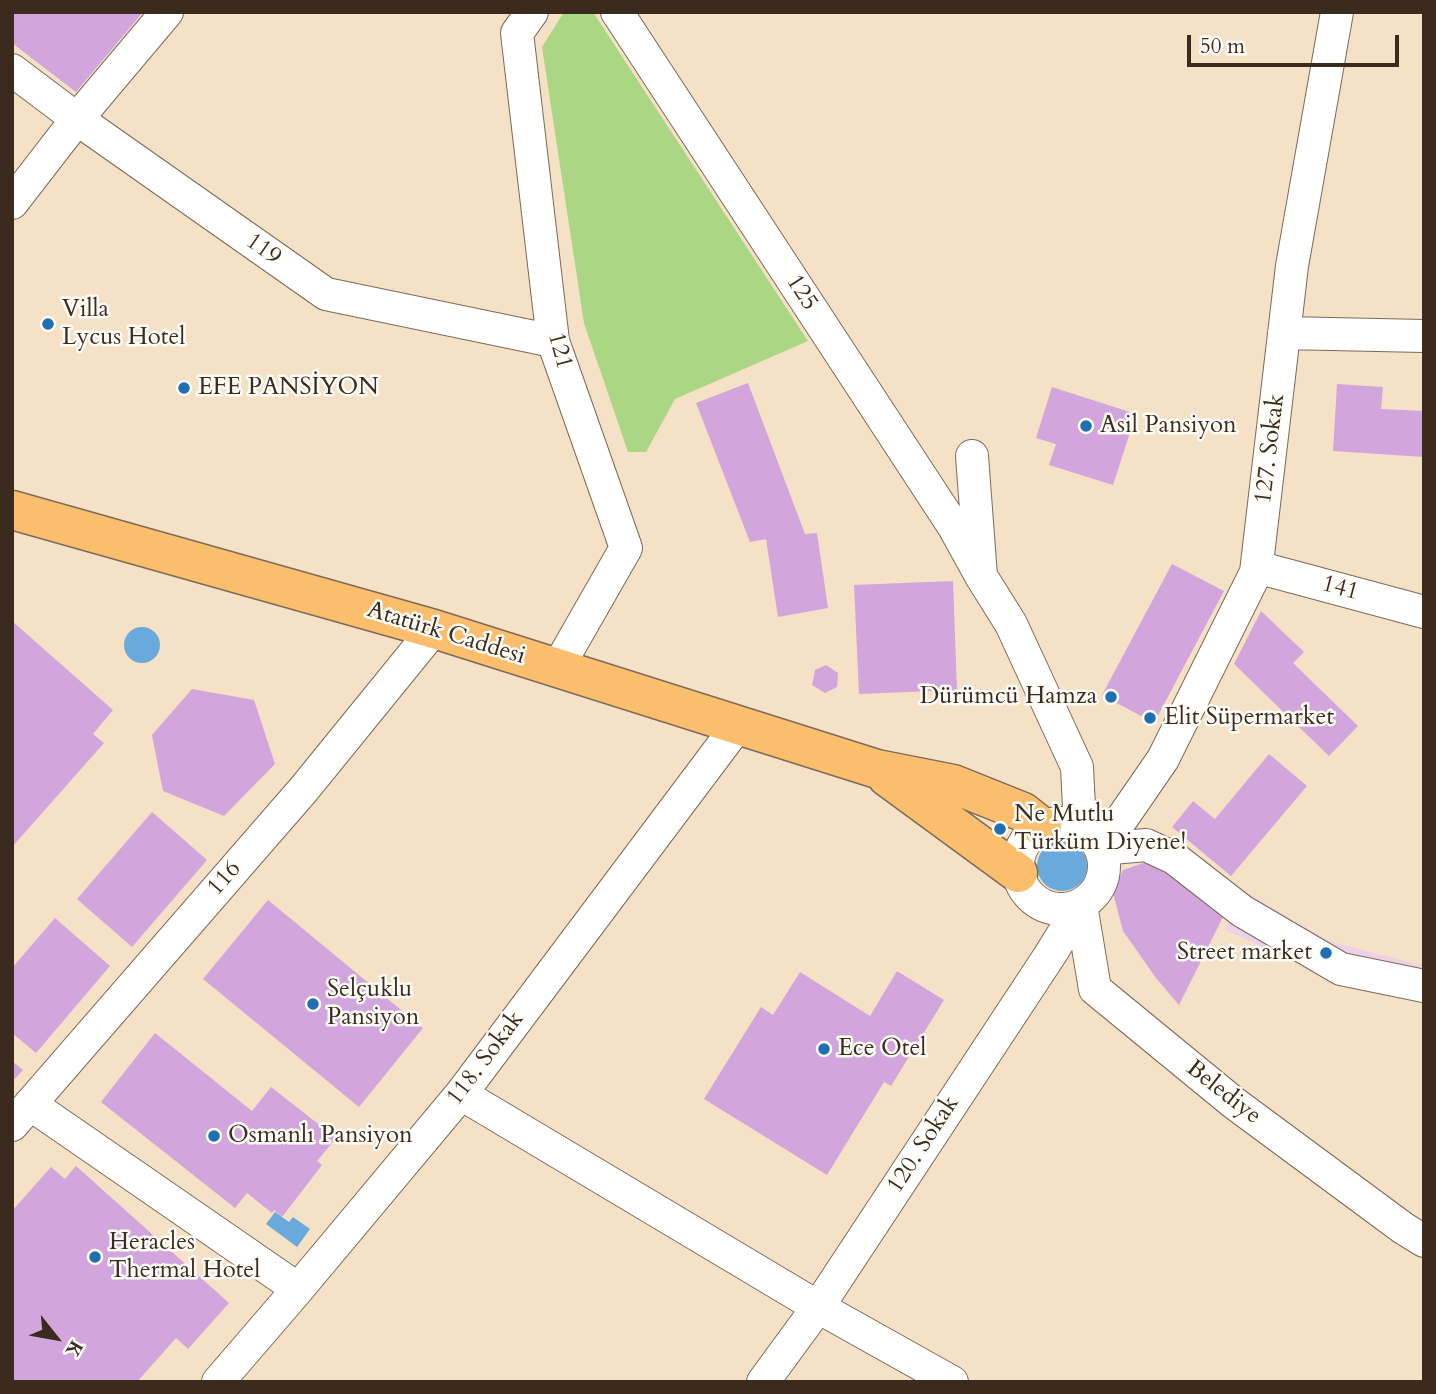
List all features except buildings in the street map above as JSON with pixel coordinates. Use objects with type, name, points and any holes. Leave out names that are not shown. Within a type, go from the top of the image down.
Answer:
[{"type":"main road","name":"Atatürk Caddesi","points":[[12,510],[434,629],[877,769],[953,784],[1023,812],[1042,827]]},
{"type":"main road","name":"Atatürk Caddesi","points":[[877,769],[1018,873]]},
{"type":"street","points":[[12,203],[77,119],[167,12]]},
{"type":"street","name":"121","points":[[533,12],[517,33],[553,341],[626,548],[558,667]]},
{"type":"street","name":"125","points":[[617,12],[954,527],[1011,624],[1077,766],[1091,838]]},
{"type":"street","name":"127. Sokak","points":[[1091,838],[1163,759],[1256,572],[1292,266],[1337,12]]},
{"type":"street","name":"119","points":[[12,70],[77,119],[326,294],[553,341]]},
{"type":"street","points":[[1284,333],[1424,336]]},
{"type":"street","points":[[972,456],[981,576]]},
{"type":"street","name":"141","points":[[1256,572],[1265,569],[1424,612]]},
{"type":"street","name":"116","points":[[21,1114],[304,789],[434,629]]},
{"type":"street","name":"118. Sokak","points":[[218,1382],[461,1094],[738,725]]},
{"type":"street","points":[[1091,838],[1104,862],[1104,875],[1091,897],[1081,905],[1068,909],[1041,905],[1030,897],[1022,886],[1018,873],[1022,847],[1030,835],[1042,827],[1068,824],[1091,838],[1146,845],[1174,858],[1242,911],[1340,969],[1424,986]]},
{"type":"street","name":"Belediye","points":[[1081,905],[1095,989],[1234,1103],[1424,1241]]},
{"type":"street","name":"120. Sokak","points":[[763,1382],[818,1307],[1081,905]]},
{"type":"street","points":[[461,1094],[818,1307],[952,1382]]},
{"type":"street","points":[[21,1114],[298,1289]]},
{"type":"shaded area","name":"Street market","points":[[1241,889],[1328,941],[1424,966],[1424,1002],[1332,978],[1225,930]]},
{"type":"green space","points":[[564,12],[593,12],[808,341],[675,399],[646,452],[628,452],[584,323],[542,47]]},
{"type":"water","points":[[142,627],[155,632],[160,645],[155,658],[142,663],[129,658],[124,645],[129,632]]},
{"type":"water","points":[[1062,841],[1079,849],[1087,866],[1079,883],[1062,891],[1045,883],[1037,866],[1045,849]]},
{"type":"water","points":[[275,1212],[289,1222],[293,1217],[310,1229],[297,1247],[266,1224]]},
{"type":"place","name":"Villa Lycus Hotel","points":[[48,324]]},
{"type":"place","name":"EFE PANSİYON","points":[[184,388]]},
{"type":"place","name":"Asil Pansiyon","points":[[1086,426]]},
{"type":"place","name":"Dürümcü Hamza","points":[[1111,697]]},
{"type":"place","name":"Elit Süpermarket","points":[[1150,718]]},
{"type":"place","name":"Ne Mutlu Türküm Diyene!","points":[[1000,829]]},
{"type":"place","name":"Street market","points":[[1326,953]]},
{"type":"place","name":"Selçuklu Pansiyon","points":[[313,1004]]},
{"type":"place","name":"Ece Otel","points":[[824,1049]]},
{"type":"place","name":"Osmanlı Pansiyon","points":[[214,1136]]},
{"type":"place","name":"Heracles Thermal Hotel","points":[[95,1257]]}]
